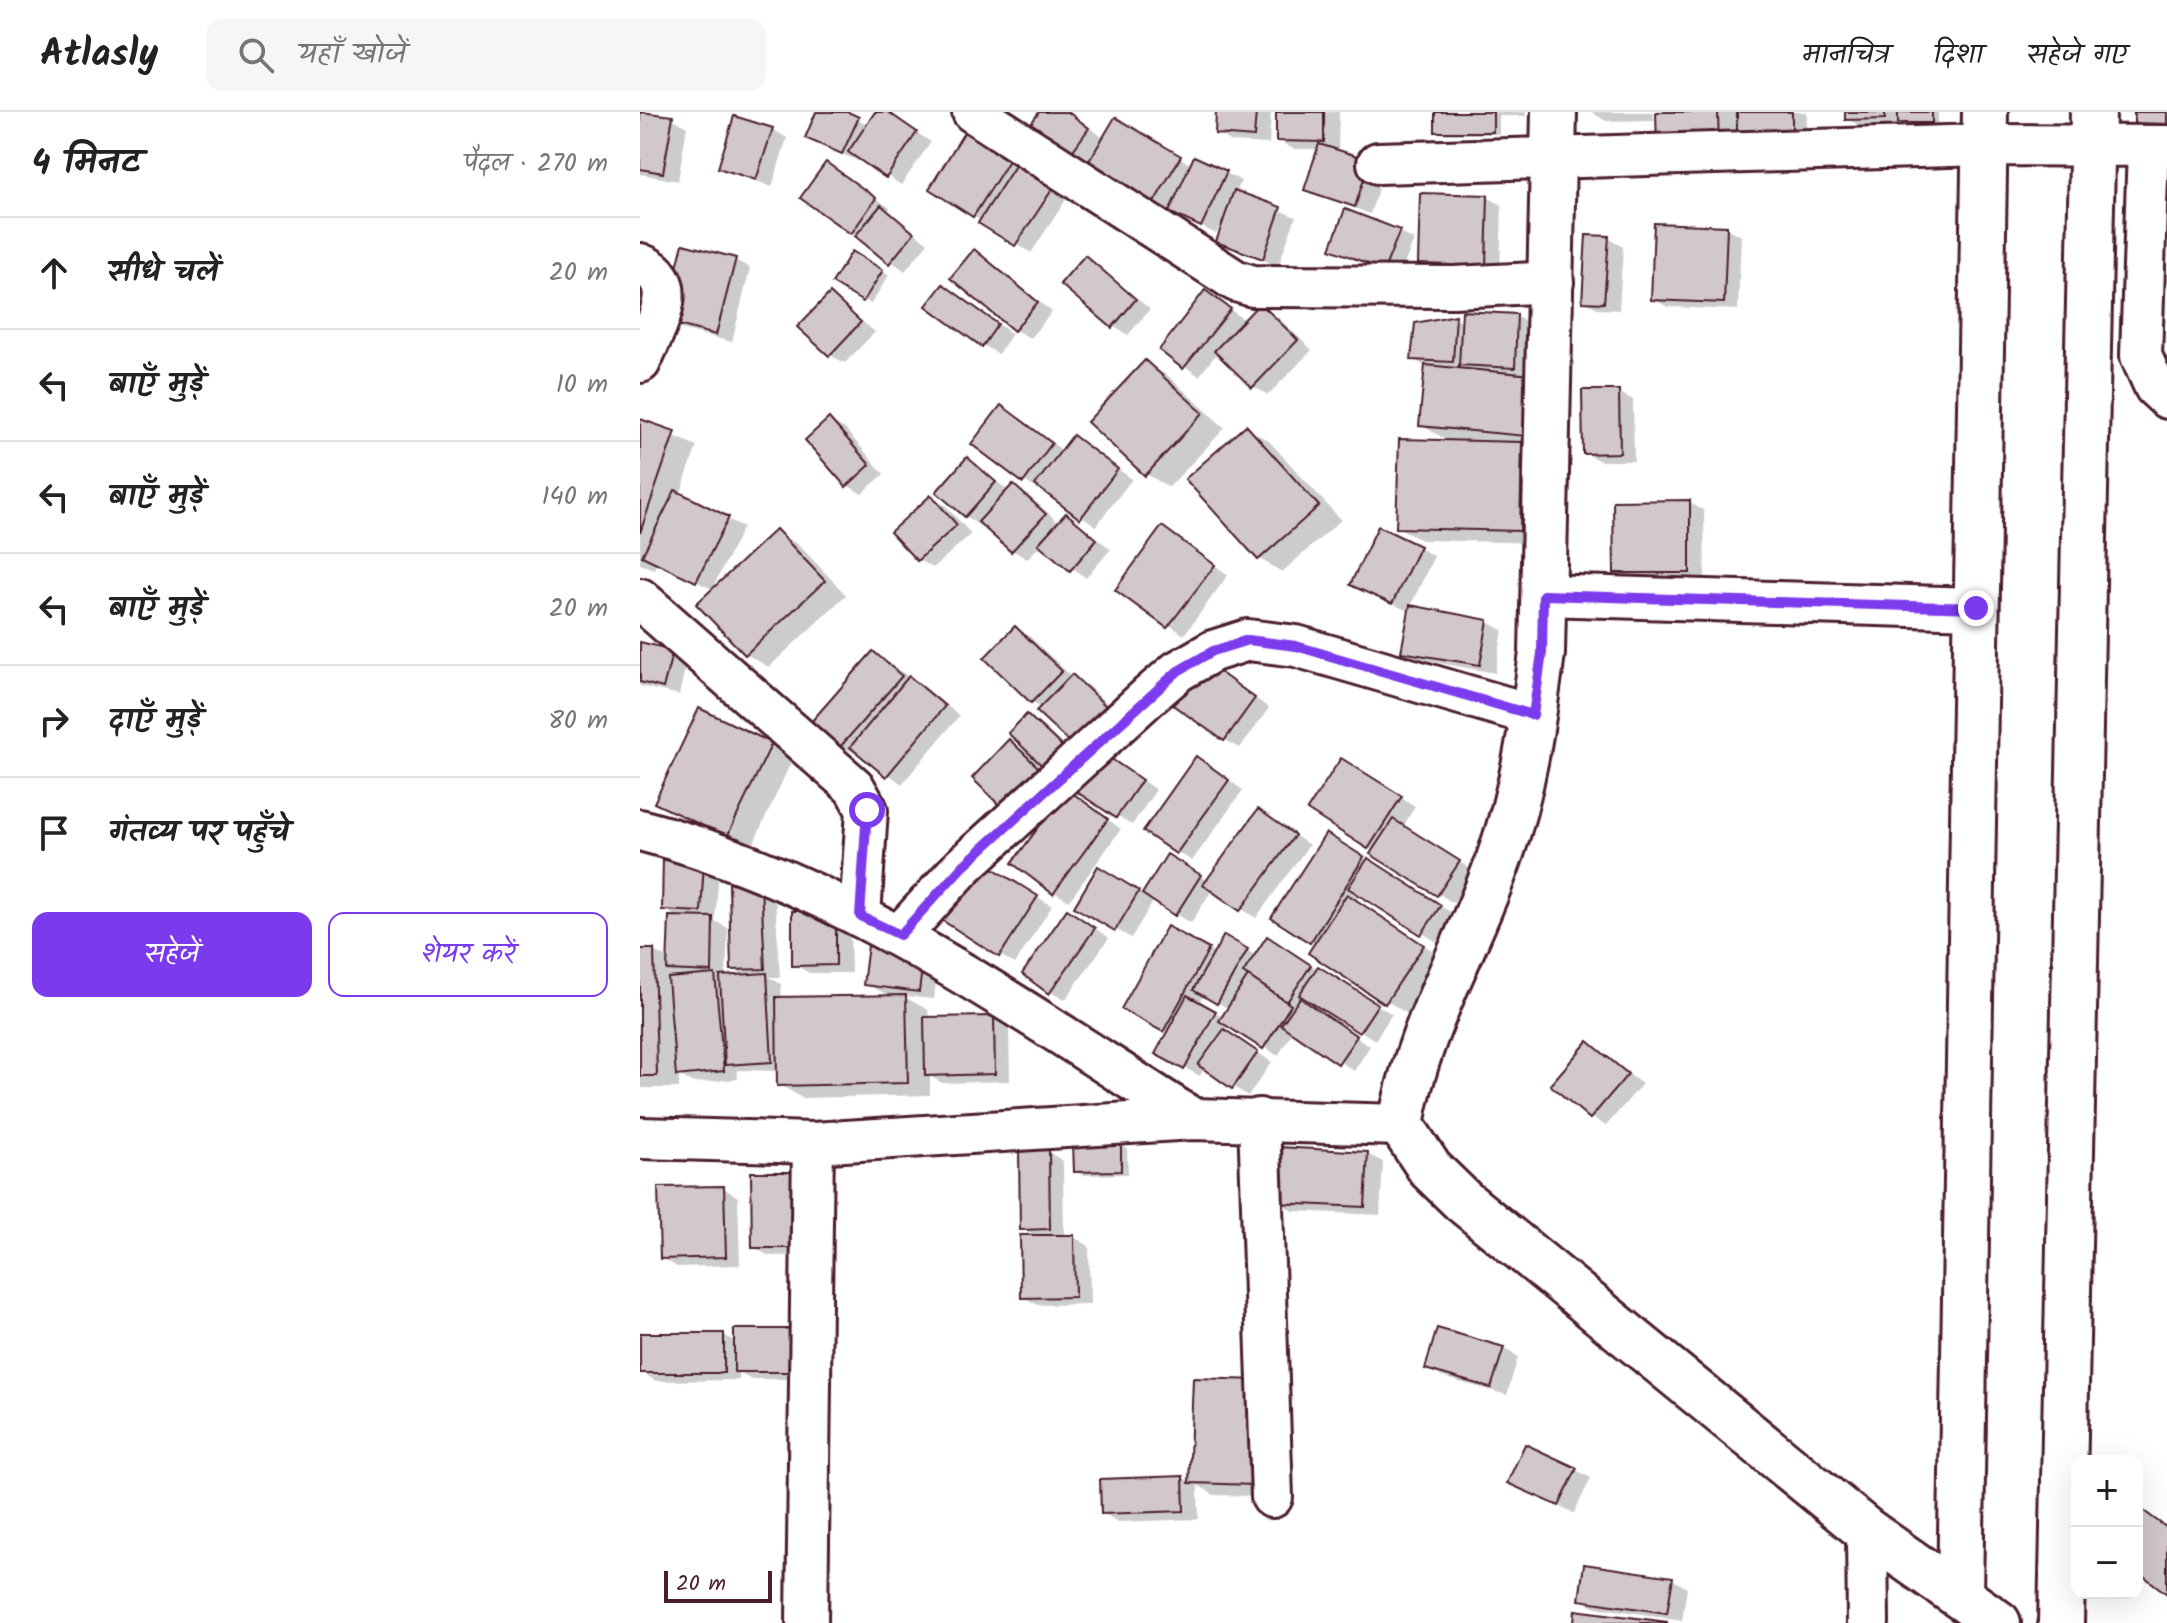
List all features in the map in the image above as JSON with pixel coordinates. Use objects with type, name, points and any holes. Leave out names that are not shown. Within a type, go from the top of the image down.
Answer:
[{"type":"street","points":[[973,112],[1206,265],[1253,286],[1379,287],[1553,282]]},
{"type":"street","points":[[1554,112],[1553,282],[1542,653],[1533,715],[1500,857],[1408,1079],[1401,1125],[1430,1169],[1463,1201],[1867,1531],[1998,1623]]},
{"type":"street","points":[[1960,1594],[1984,128]]},
{"type":"street","points":[[1378,163],[1984,128],[2093,129],[2158,146],[2141,356],[2155,387],[2167,398]]},
{"type":"street","points":[[2061,1623],[2093,129]]},
{"type":"street","points":[[640,264],[660,276],[666,290],[663,306],[640,362]]},
{"type":"street","points":[[1543,595],[1976,608]]},
{"type":"street","points":[[640,599],[854,787],[867,810],[860,916]]},
{"type":"street","points":[[900,935],[963,866],[1149,696],[1178,671],[1213,651],[1248,640],[1296,646],[1533,715]]},
{"type":"street","points":[[640,830],[700,846],[900,935],[1193,1119]]},
{"type":"street","points":[[640,1138],[813,1143],[1193,1119],[1401,1125]]},
{"type":"street","points":[[1259,1119],[1272,1497]]},
{"type":"street","points":[[807,1623],[813,1143]]},
{"type":"street","points":[[1867,1531],[1868,1623]]},
{"type":"building","points":[[640,112],[673,116],[663,173],[640,169]]},
{"type":"building","points":[[816,112],[848,112],[859,117],[842,154],[805,138]]},
{"type":"building","points":[[875,112],[888,112],[917,132],[886,178],[848,152]]},
{"type":"building","points":[[1039,112],[1068,112],[1089,128],[1064,163],[1023,135]]},
{"type":"building","points":[[1216,112],[1256,112],[1254,137],[1215,134]]},
{"type":"building","points":[[1276,112],[1324,112],[1324,142],[1276,141]]},
{"type":"building","points":[[1435,112],[1493,112],[1493,132],[1435,132]]},
{"type":"building","points":[[1656,112],[1718,112],[1719,148],[1657,149]]},
{"type":"building","points":[[1737,112],[1792,112],[1792,145],[1737,145]]},
{"type":"building","points":[[1845,112],[1885,112],[1885,119],[1845,120]]},
{"type":"building","points":[[1898,112],[1932,112],[1932,123],[1898,123]]},
{"type":"building","points":[[2134,112],[2167,112],[2167,124],[2134,123]]},
{"type":"building","points":[[734,116],[773,128],[756,180],[718,168]]},
{"type":"building","points":[[1115,117],[1181,156],[1149,211],[1082,173]]},
{"type":"building","points":[[970,123],[1015,151],[973,217],[929,189]]},
{"type":"building","points":[[1319,144],[1370,160],[1355,207],[1304,190]]},
{"type":"building","points":[[1022,155],[1059,179],[1015,246],[978,223]]},
{"type":"building","points":[[1194,156],[1227,171],[1201,227],[1169,212]]},
{"type":"building","points":[[826,162],[876,198],[851,234],[800,198]]},
{"type":"building","points":[[1234,190],[1281,207],[1263,259],[1216,242]]},
{"type":"building","points":[[1420,193],[1488,195],[1486,266],[1418,264]]},
{"type":"building","points":[[881,205],[914,233],[889,264],[855,236]]},
{"type":"building","points":[[1345,209],[1400,230],[1384,270],[1330,249]]},
{"type":"building","points":[[1654,223],[1727,226],[1724,303],[1651,300]]},
{"type":"building","points":[[1586,235],[1609,236],[1604,303],[1582,302]]},
{"type":"building","points":[[683,244],[736,258],[716,335],[663,321]]},
{"type":"building","points":[[974,249],[1038,302],[1014,331],[950,278]]},
{"type":"building","points":[[852,251],[883,270],[863,302],[832,283]]},
{"type":"building","points":[[1085,255],[1136,299],[1112,328],[1060,284]]},
{"type":"building","points":[[943,284],[998,324],[982,347],[926,306]]},
{"type":"building","points":[[1205,290],[1231,309],[1183,369],[1159,350]]},
{"type":"building","points":[[830,293],[861,322],[829,356],[797,327]]},
{"type":"building","points":[[1260,303],[1298,340],[1252,388],[1214,351]]},
{"type":"building","points":[[1462,311],[1517,314],[1515,368],[1459,365]]},
{"type":"building","points":[[1456,315],[1453,362],[1411,360],[1415,323]]},
{"type":"building","points":[[1145,360],[1203,413],[1145,476],[1087,422]]},
{"type":"building","points":[[1425,365],[1532,375],[1526,436],[1419,426]]},
{"type":"building","points":[[1582,390],[1619,390],[1620,453],[1583,454]]},
{"type":"building","points":[[1001,405],[1052,443],[1023,483],[971,444]]},
{"type":"building","points":[[829,418],[870,465],[846,487],[805,440]]},
{"type":"building","points":[[640,419],[675,431],[640,533]]},
{"type":"building","points":[[1246,425],[1319,506],[1258,560],[1185,479]]},
{"type":"building","points":[[1073,435],[1118,469],[1080,519],[1035,485]]},
{"type":"building","points":[[1399,439],[1522,442],[1520,531],[1396,528]]},
{"type":"building","points":[[967,457],[996,482],[965,517],[936,492]]},
{"type":"building","points":[[1013,484],[1046,514],[1011,552],[978,522]]},
{"type":"building","points":[[675,490],[729,517],[696,582],[642,556]]},
{"type":"building","points":[[931,495],[957,525],[917,561],[890,532]]},
{"type":"building","points":[[1690,500],[1690,573],[1614,573],[1613,501]]},
{"type":"building","points":[[1066,513],[1097,539],[1070,571],[1038,544]]},
{"type":"building","points":[[1162,526],[1215,565],[1167,628],[1115,590]]},
{"type":"building","points":[[1378,526],[1420,546],[1392,604],[1350,585]]},
{"type":"building","points":[[776,529],[825,581],[745,655],[696,604]]},
{"type":"building","points":[[1410,605],[1488,620],[1480,665],[1401,652]]},
{"type":"building","points":[[1015,626],[1062,671],[1031,703],[984,658]]},
{"type":"building","points":[[640,642],[673,650],[663,688],[640,682]]},
{"type":"building","points":[[873,651],[902,676],[840,747],[811,722]]},
{"type":"building","points":[[1202,659],[1255,698],[1224,741],[1170,703]]},
{"type":"building","points":[[1072,674],[1107,707],[1071,744],[1036,711]]},
{"type":"building","points":[[909,676],[945,706],[886,777],[850,747]]},
{"type":"building","points":[[699,708],[772,743],[727,837],[654,803]]},
{"type":"building","points":[[1027,714],[1069,753],[1050,773],[1008,733]]},
{"type":"building","points":[[1009,739],[1045,774],[1007,813],[972,778]]},
{"type":"building","points":[[1100,751],[1142,780],[1116,818],[1074,790]]},
{"type":"building","points":[[1196,756],[1229,780],[1176,854],[1143,831]]},
{"type":"building","points":[[1341,758],[1402,796],[1368,849],[1307,810]]},
{"type":"building","points":[[1067,789],[1108,819],[1053,894],[1012,863]]},
{"type":"building","points":[[1258,809],[1295,835],[1240,911],[1203,885]]},
{"type":"building","points":[[1393,819],[1460,861],[1437,896],[1370,854]]},
{"type":"building","points":[[1326,833],[1364,857],[1310,943],[1271,918]]},
{"type":"building","points":[[1167,854],[1201,875],[1175,916],[1142,894]]},
{"type":"building","points":[[663,857],[704,861],[701,912],[662,910]]},
{"type":"building","points":[[1368,858],[1441,905],[1421,935],[1348,888]]},
{"type":"building","points":[[978,859],[1038,896],[999,957],[940,919]]},
{"type":"building","points":[[1098,866],[1139,891],[1115,931],[1074,907]]},
{"type":"building","points":[[729,883],[761,885],[765,969],[731,970]]},
{"type":"building","points":[[1347,894],[1424,945],[1385,1004],[1308,953]]},
{"type":"building","points":[[1067,909],[1095,928],[1049,994],[1022,974]]},
{"type":"building","points":[[792,911],[836,911],[836,965],[792,966]]},
{"type":"building","points":[[669,916],[713,917],[712,972],[667,970]]},
{"type":"building","points":[[1167,926],[1209,949],[1163,1032],[1121,1009]]},
{"type":"building","points":[[1224,935],[1248,949],[1217,1004],[1193,990]]},
{"type":"building","points":[[1267,936],[1311,965],[1287,1002],[1243,973]]},
{"type":"building","points":[[868,945],[924,952],[919,992],[863,985]]},
{"type":"building","points":[[640,949],[654,949],[657,1076],[640,1076]]},
{"type":"building","points":[[1318,966],[1378,1004],[1359,1033],[1299,995]]},
{"type":"building","points":[[767,973],[772,1062],[725,1065],[720,976]]},
{"type":"building","points":[[715,974],[724,1071],[676,1076],[668,978]]},
{"type":"building","points":[[1248,976],[1291,1005],[1263,1049],[1219,1021]]},
{"type":"building","points":[[906,995],[908,1083],[777,1086],[776,997]]},
{"type":"building","points":[[1187,995],[1216,1011],[1184,1070],[1155,1054]]},
{"type":"building","points":[[1300,998],[1357,1036],[1338,1064],[1281,1025]]},
{"type":"building","points":[[994,1016],[995,1074],[925,1076],[924,1017]]},
{"type":"building","points":[[1224,1029],[1258,1052],[1232,1089],[1198,1065]]},
{"type":"building","points":[[1588,1041],[1628,1074],[1590,1119],[1550,1085]]},
{"type":"building","points":[[1073,1143],[1121,1143],[1121,1171],[1074,1172]]},
{"type":"building","points":[[1278,1147],[1368,1152],[1365,1207],[1276,1203]]},
{"type":"building","points":[[1019,1150],[1049,1150],[1050,1229],[1020,1230]]},
{"type":"building","points":[[751,1172],[803,1172],[804,1248],[752,1248]]},
{"type":"building","points":[[724,1186],[726,1257],[660,1259],[658,1187]]},
{"type":"building","points":[[1020,1235],[1074,1235],[1075,1297],[1021,1298]]},
{"type":"building","points":[[1437,1328],[1504,1347],[1491,1388],[1425,1369]]},
{"type":"building","points":[[734,1329],[802,1329],[802,1372],[734,1372]]},
{"type":"building","points":[[640,1333],[724,1333],[724,1373],[640,1373]]},
{"type":"building","points":[[1193,1378],[1259,1380],[1256,1485],[1189,1483]]},
{"type":"building","points":[[1525,1444],[1577,1468],[1559,1506],[1507,1483]]},
{"type":"building","points":[[1183,1476],[1184,1511],[1101,1514],[1100,1479]]},
{"type":"building","points":[[2143,1510],[2167,1528],[2167,1594],[2143,1576]]},
{"type":"building","points":[[1584,1564],[1673,1577],[1667,1613],[1579,1600]]},
{"type":"building","points":[[1575,1610],[1667,1622],[1667,1623],[1574,1623]]},
{"type":"route","points":[[867,810],[860,916],[900,935],[963,866],[1178,671],[1213,651],[1248,640],[1296,646],[1533,715],[1542,653],[1543,595],[1976,608]]}]
